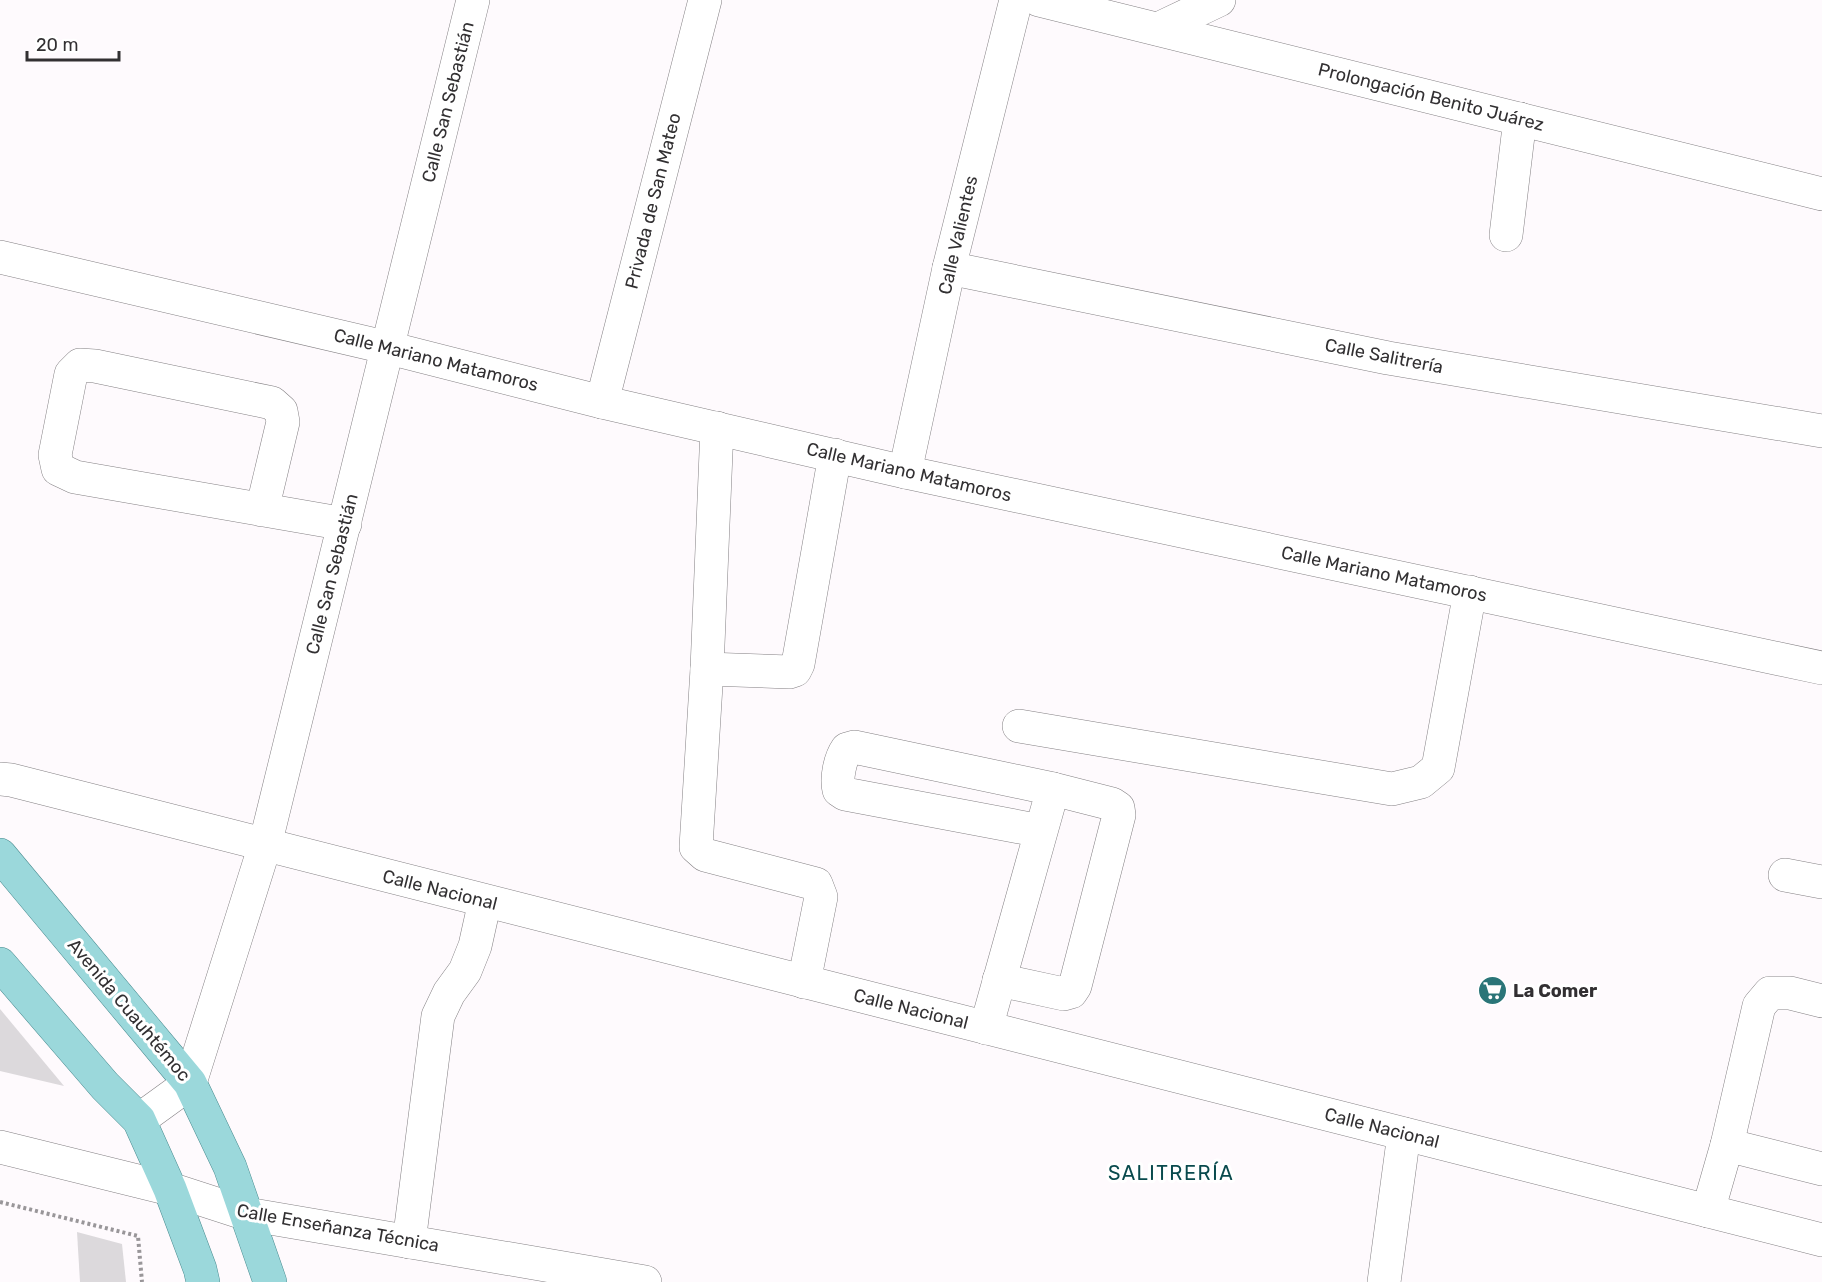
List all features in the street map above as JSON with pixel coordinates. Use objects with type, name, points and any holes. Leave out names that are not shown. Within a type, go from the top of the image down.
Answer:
[{"type":"main road","name":"Avenida Cuauhtémoc","points":[[0,855],[190,1083],[230,1167],[270,1282]]},
{"type":"main road","points":[[0,964],[105,1086],[139,1120],[170,1189],[200,1269],[202,1282]]},
{"type":"street","name":"Calle San Sebastián","points":[[190,1083],[265,845],[473,0]]},
{"type":"street","name":"Privada de San Mateo","points":[[602,402],[705,0]]},
{"type":"street","name":"Calle Valientes","points":[[905,472],[949,268],[1016,0]]},
{"type":"street","name":"Prolongación Benito Juárez","points":[[1039,0],[1822,194]]},
{"type":"street","points":[[1158,29],[1215,1]]},
{"type":"street","points":[[1506,236],[1520,119]]},
{"type":"street","name":"Calle Mariano Matamoros","points":[[0,257],[389,348],[602,402],[905,472],[1822,668]]},
{"type":"street","name":"Calle Salitrería","points":[[949,268],[1388,358],[1822,431]]},
{"type":"street","points":[[262,510],[283,422],[281,411],[272,403],[94,366],[80,365],[71,374],[55,455],[58,469],[75,477],[345,525]]},
{"type":"street","points":[[717,428],[707,669],[696,847],[705,855],[816,884],[820,897],[804,982]]},
{"type":"street","points":[[707,669],[789,672],[795,670],[798,664],[835,455]]},
{"type":"street","points":[[1019,726],[1392,789],[1420,782],[1438,768],[1470,592]]},
{"type":"street","points":[[999,980],[1064,993],[1071,992],[1075,986],[1119,815],[1118,808],[1112,804],[1053,789],[854,747],[847,749],[843,754],[837,784],[839,790],[845,794],[1041,831]]},
{"type":"street","name":"Calle Nacional","points":[[0,779],[1822,1240]]},
{"type":"street","points":[[986,1028],[1053,789]]},
{"type":"street","points":[[1785,875],[1822,882]]},
{"type":"street","points":[[409,1242],[438,1017],[449,993],[465,971],[475,946],[485,901]]},
{"type":"street","points":[[1708,1211],[1727,1145],[1760,1006],[1770,993],[1790,993],[1822,1001]]},
{"type":"street","points":[[139,1120],[190,1083]]},
{"type":"street","points":[[1384,1282],[1404,1134]]},
{"type":"street","points":[[1727,1145],[1822,1169]]},
{"type":"street","name":"Calle Enseñanza Técnica","points":[[0,1147],[170,1189],[248,1214],[645,1282]]},
{"type":"path","points":[[0,1202],[138,1236],[142,1282]]},
{"type":"building","points":[[0,1009],[64,1086],[0,1071]]},
{"type":"building","points":[[77,1232],[122,1244],[126,1282],[80,1282]]},
{"type":"place","name":"La Comer","points":[[1492,991]]},
{"type":"district","name":"SALITRERÍA","points":[[1171,1173]]}]
